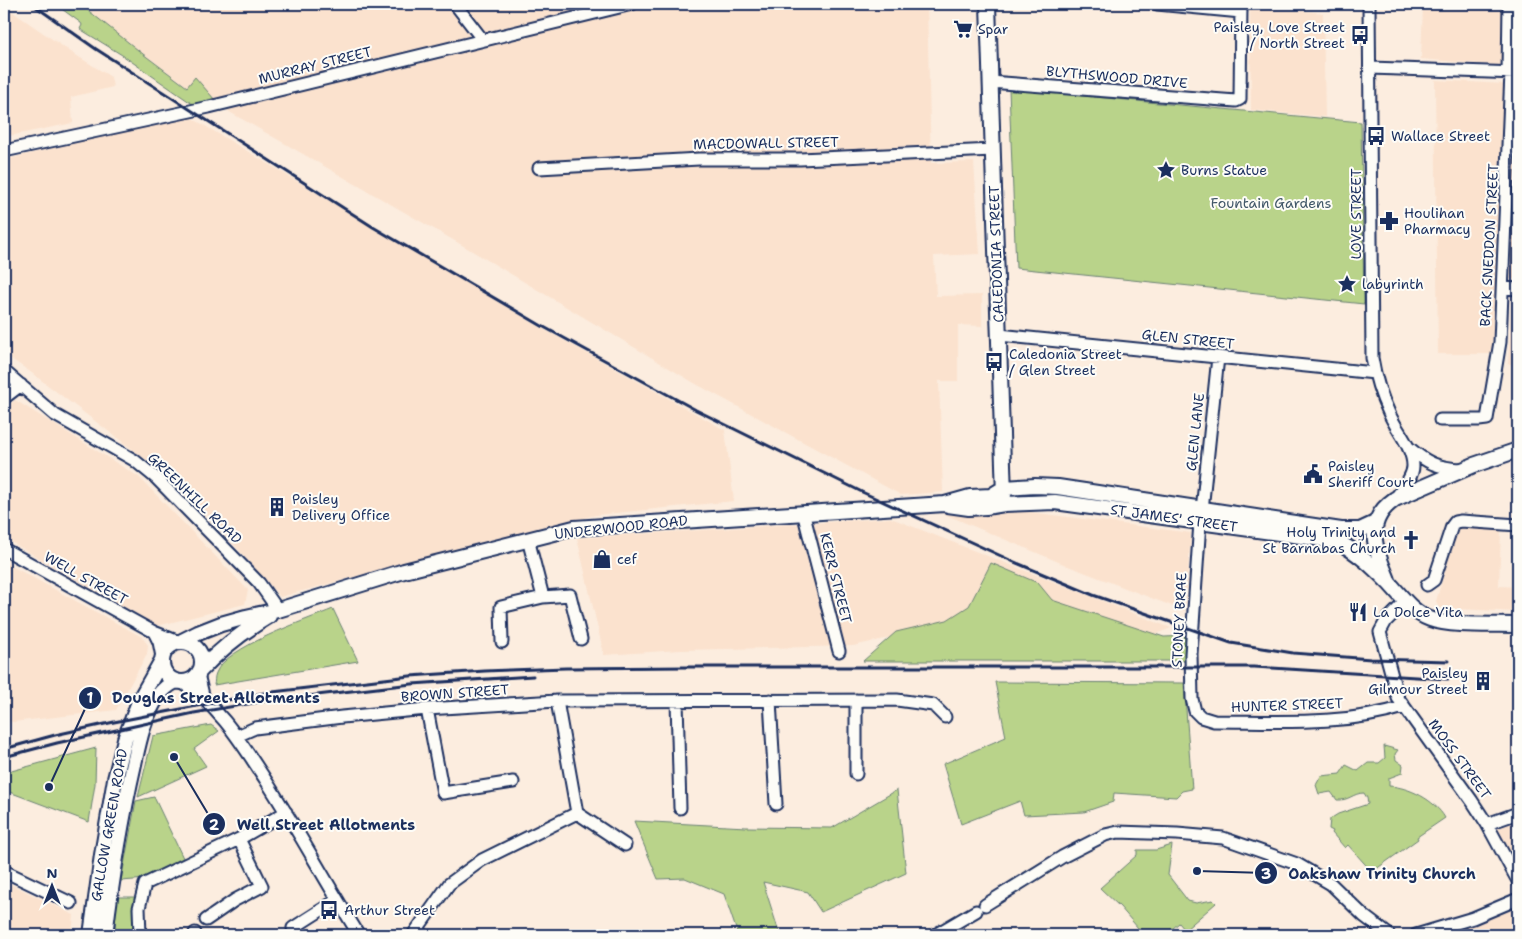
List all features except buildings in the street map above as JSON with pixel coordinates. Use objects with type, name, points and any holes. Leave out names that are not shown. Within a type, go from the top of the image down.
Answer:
[{"type":"main road","name":"CALEDONIA STREET","points":[[988,4],[1004,504]]},
{"type":"main road","points":[[1389,584],[1375,548],[1376,523],[1382,510],[1395,499],[1464,469],[1518,450]]},
{"type":"main road","name":"ST JAMES' STREET","points":[[1004,488],[1058,487],[1336,541],[1353,550],[1405,602],[1429,619],[1446,623],[1518,625]]},
{"type":"main road","name":"UNDERWOOD ROAD","points":[[180,642],[198,633],[246,616],[278,610],[404,571],[574,528],[945,504],[970,497],[991,496],[1004,488]]},
{"type":"main road","name":"ST JAMES' STREET","points":[[1004,504],[1055,502],[1342,530],[1360,530],[1376,523]]},
{"type":"main road","name":"UNDERWOOD ROAD","points":[[945,504],[969,508],[986,508],[1004,504]]},
{"type":"main road","name":"UNDERWOOD ROAD","points":[[199,673],[220,650],[237,636],[278,610]]},
{"type":"main road","points":[[180,642],[189,643],[200,654],[201,666],[199,673],[192,679],[178,682],[166,674],[162,660],[167,648],[180,642]]},
{"type":"main road","name":"GALLOW GREEN ROAD","points":[[91,935],[115,779],[125,739],[140,699],[162,660]]},
{"type":"main road","name":"GALLOW GREEN ROAD","points":[[105,935],[119,837],[141,736],[146,719],[158,696],[163,689],[178,682]]},
{"type":"street","points":[[455,4],[482,39]]},
{"type":"street","name":"MURRAY STREET","points":[[4,151],[209,107],[632,4]]},
{"type":"street","points":[[1157,4],[1241,8]]},
{"type":"street","name":"LOVE STREET","points":[[1368,4],[1372,358],[1389,415],[1408,447],[1413,464],[1410,477],[1395,499]]},
{"type":"street","name":"BACK SNEDDON STREET","points":[[1440,420],[1487,419],[1500,342],[1513,72],[1509,4]]},
{"type":"street","name":"BLYTHSWOOD DRIVE","points":[[990,82],[1236,101],[1240,99],[1241,8]]},
{"type":"street","points":[[1370,68],[1513,72]]},
{"type":"street","name":"MACDOWALL STREET","points":[[539,168],[699,159],[800,159],[993,150]]},
{"type":"street","points":[[1503,288],[1518,288]]},
{"type":"street","name":"GLEN STREET","points":[[999,335],[1375,373]]},
{"type":"street","name":"GLEN LANE","points":[[1201,516],[1218,357]]},
{"type":"street","name":"GREENHILL ROAD","points":[[4,371],[55,415],[134,460],[156,478],[259,583],[278,610]]},
{"type":"street","points":[[4,398],[21,385]]},
{"type":"street","name":"LOVE STREET","points":[[1408,447],[1421,458],[1437,466],[1464,469]]},
{"type":"street","name":"KERR STREET","points":[[804,512],[839,651]]},
{"type":"street","name":"STONEY BRAE","points":[[1200,716],[1193,706],[1191,654],[1201,516]]},
{"type":"street","points":[[1427,585],[1434,580],[1455,522],[1518,525]]},
{"type":"street","points":[[528,539],[543,597]]},
{"type":"street","name":"WELL STREET","points":[[4,549],[154,632],[180,642]]},
{"type":"street","points":[[502,642],[501,607],[543,597],[570,595],[581,639]]},
{"type":"street","name":"MOSS STREET","points":[[1405,602],[1386,621],[1380,632],[1398,698],[1487,824],[1518,881]]},
{"type":"street","points":[[154,632],[159,642],[162,660]]},
{"type":"street","points":[[199,673],[204,699]]},
{"type":"street","points":[[178,682],[204,699],[237,736],[286,812],[359,935]]},
{"type":"street","points":[[770,700],[776,804]]},
{"type":"street","points":[[856,700],[856,774]]},
{"type":"street","name":"BROWN STREET","points":[[237,736],[256,728],[342,717],[427,709],[557,701],[897,700],[933,705],[945,717]]},
{"type":"street","points":[[557,701],[577,813],[625,845]]},
{"type":"street","points":[[677,701],[680,808]]},
{"type":"street","name":"HUNTER STREET","points":[[1200,716],[1214,721],[1305,722],[1338,720],[1388,712],[1404,707]]},
{"type":"street","points":[[427,709],[443,793],[513,782]]},
{"type":"street","points":[[140,935],[138,908],[144,884],[239,839],[286,812]]},
{"type":"street","points":[[413,935],[449,884],[482,860],[577,813]]},
{"type":"street","points":[[1487,824],[1518,813]]},
{"type":"street","points":[[935,935],[1062,857],[1105,835],[1118,832],[1223,838],[1297,864],[1331,884],[1364,916],[1389,935]]},
{"type":"street","points":[[206,920],[235,900],[262,886],[239,839]]},
{"type":"street","points":[[4,871],[71,903]]},
{"type":"street","points":[[1416,935],[1473,918],[1518,899]]},
{"type":"street","points":[[293,928],[337,900]]},
{"type":"shaded area","points":[[80,4],[927,4],[931,163],[974,162],[980,254],[934,256],[936,296],[982,295],[982,326],[958,325],[958,381],[939,381],[943,492],[901,495],[696,384],[467,248],[226,110],[209,95],[195,77],[188,87]]},
{"type":"shaded area","points":[[1423,4],[1503,4],[1504,66],[1421,59]]},
{"type":"shaded area","points":[[1250,5],[1323,13],[1325,117],[1251,110]]},
{"type":"shaded area","points":[[4,6],[111,77],[113,87],[71,97],[73,123],[4,137]]},
{"type":"shaded area","points":[[1435,80],[1504,84],[1492,354],[1438,354]]},
{"type":"shaded area","points":[[187,115],[538,326],[725,430],[734,501],[596,515],[468,546],[280,597],[186,490],[4,354],[4,160]]},
{"type":"shaded area","points":[[1513,141],[1518,141],[1518,279],[1509,279]]},
{"type":"shaded area","points":[[1512,296],[1518,296],[1518,365],[1508,364]]},
{"type":"shaded area","points":[[15,400],[139,477],[248,590],[245,604],[157,626],[4,538],[4,409]]},
{"type":"shaded area","points":[[1008,508],[1191,533],[1185,611],[1068,566],[942,513]]},
{"type":"shaded area","points":[[891,518],[1171,628],[1146,638],[939,627],[853,646],[680,650],[604,655],[577,538]]},
{"type":"shaded area","points":[[1458,528],[1501,529],[1499,586],[1518,587],[1518,612],[1439,608],[1436,601]]},
{"type":"shaded area","points":[[4,562],[142,637],[148,645],[147,654],[116,710],[4,723]]},
{"type":"shaded area","points":[[1518,821],[1518,874],[1496,829]]},
{"type":"shaded area","points":[[4,881],[74,915],[72,935],[4,935]]},
{"type":"shaded area","points":[[1518,897],[1518,935],[1436,935],[1474,924]]},
{"type":"green space","points":[[55,4],[80,4],[187,87],[195,77],[215,100],[194,105],[122,55],[80,29],[81,23]]},
{"type":"green space","name":"Fountain Gardens","points":[[1009,89],[1361,122],[1364,304],[1016,268]]},
{"type":"green space","points":[[991,563],[1038,583],[1052,600],[1164,637],[1187,636],[1185,661],[863,661],[896,632],[947,620],[969,606]]},
{"type":"green space","points":[[333,609],[358,661],[214,685],[216,673],[223,663],[234,654],[268,635]]},
{"type":"green space","points":[[995,682],[1184,683],[1192,789],[1182,791],[1176,797],[1114,793],[1113,802],[1084,812],[1024,815],[1020,801],[961,824],[943,764],[1006,737]]},
{"type":"green space","points":[[211,725],[219,731],[194,749],[206,766],[138,797],[153,736]]},
{"type":"green space","points":[[1384,746],[1398,750],[1395,754],[1396,760],[1403,765],[1402,773],[1389,778],[1389,786],[1405,789],[1428,800],[1441,811],[1445,818],[1372,872],[1348,845],[1345,848],[1332,833],[1333,831],[1329,829],[1330,819],[1338,814],[1368,804],[1364,793],[1337,800],[1331,792],[1319,794],[1316,785],[1321,776],[1340,774],[1346,765],[1358,771],[1368,763],[1379,763],[1385,758]]},
{"type":"green space","points":[[96,748],[95,784],[89,822],[4,790],[4,773]]},
{"type":"green space","points":[[897,790],[906,873],[821,912],[808,892],[763,882],[779,932],[768,935],[751,935],[750,933],[738,935],[724,894],[685,878],[658,879],[634,821],[746,827],[832,828]]},
{"type":"green space","points":[[154,797],[184,860],[147,879],[121,881],[136,801]]},
{"type":"green space","points":[[1172,845],[1168,875],[1188,901],[1196,903],[1213,900],[1216,903],[1185,930],[1179,923],[1165,935],[1144,935],[1120,907],[1100,888],[1137,855],[1137,850],[1156,850]]},
{"type":"green space","points":[[116,897],[137,897],[136,935],[115,935]]},
{"type":"railway","points":[[32,4],[96,49],[373,227],[542,326],[696,410],[862,492],[1012,561],[1093,595],[1231,643],[1293,653],[1371,659],[1449,661]]},
{"type":"railway","points":[[4,749],[114,722],[264,693],[410,676],[485,671],[689,667],[1254,667],[1448,679]]},
{"type":"railway","points":[[4,757],[57,743],[194,713],[265,701],[412,684],[533,676]]},
{"type":"place","name":"Spar","points":[[963,29]]},
{"type":"place","name":"Paisley, Love Street / North Street","points":[[1360,35]]},
{"type":"place","name":"Wallace Street","points":[[1376,136]]},
{"type":"place","name":"Burns Statue","points":[[1166,170]]},
{"type":"place","name":"Houlihan Pharmacy","points":[[1389,221]]},
{"type":"place","name":"labyrinth","points":[[1347,284]]},
{"type":"place","name":"Caledonia Street / Glen Street","points":[[994,362]]},
{"type":"place","name":"Paisley Sheriff Court","points":[[1313,474]]},
{"type":"place","name":"Paisley Delivery Office","points":[[277,507]]},
{"type":"place","name":"Holy Trinity and St Barnabas Church","points":[[1411,540]]},
{"type":"place","name":"cef","points":[[602,559]]},
{"type":"place","name":"La Dolce Vita","points":[[1358,612]]},
{"type":"place","name":"Paisley Gilmour Street","points":[[1483,681]]},
{"type":"place","name":"Well Street Allotments","points":[[174,757]]},
{"type":"place","name":"Douglas Street Allotments","points":[[49,787]]},
{"type":"place","name":"Oakshaw Trinity Church","points":[[1197,871]]},
{"type":"place","name":"Arthur Street","points":[[329,910]]}]
